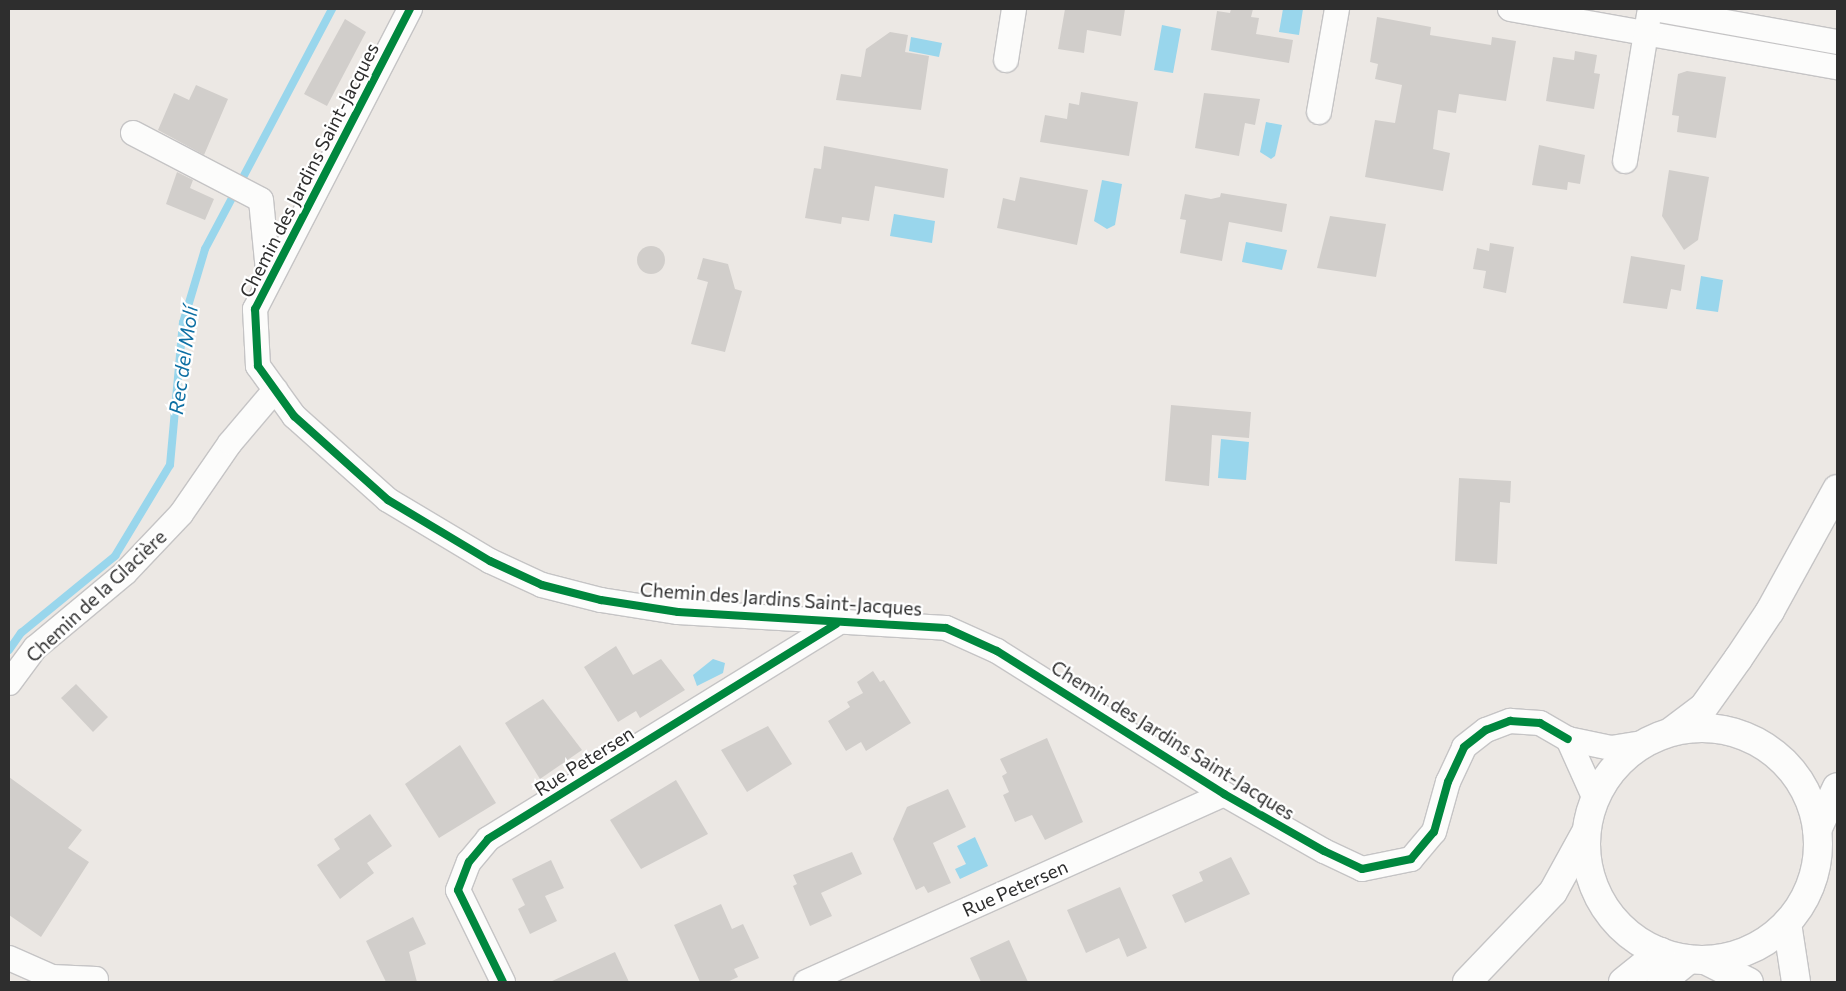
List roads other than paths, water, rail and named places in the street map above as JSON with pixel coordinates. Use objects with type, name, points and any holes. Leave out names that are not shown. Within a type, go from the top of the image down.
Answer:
[{"type":"main road","points":[[1467,982],[1553,892],[1586,832],[1595,800],[1624,758],[1644,743],[1672,731],[1703,708],[1770,611],[1837,489]]},
{"type":"main road","points":[[1661,982],[1697,960],[1735,955],[1763,942],[1787,923],[1812,880],[1817,830],[1811,802],[1798,777],[1779,756],[1755,740],[1728,730],[1700,727],[1672,731]]},
{"type":"main road","points":[[1817,830],[1837,787]]},
{"type":"main road","points":[[1586,832],[1589,870],[1596,891],[1611,917],[1633,938],[1660,952],[1697,960],[1749,982]]},
{"type":"main road","points":[[1787,923],[1796,982]]},
{"type":"main road","points":[[1623,982],[1660,952]]},
{"type":"street","name":"Chemin des Jardins Saint-Jacques","points":[[410,9],[255,309],[258,366],[294,416],[388,500],[490,562],[542,585],[601,600],[678,612],[836,624],[876,622],[954,632],[997,651],[1224,794],[1324,851],[1362,869],[1382,867],[1411,859],[1434,832],[1448,782],[1464,747],[1486,730],[1510,721],[1540,723],[1568,739],[1611,748],[1644,743]]},
{"type":"street","points":[[1006,60],[1014,9]]},
{"type":"street","points":[[1319,112],[1337,9]]},
{"type":"street","points":[[1510,9],[1650,16],[1837,42]]},
{"type":"street","points":[[1650,16],[1837,67]]},
{"type":"street","points":[[1624,161],[1650,16]]},
{"type":"street","points":[[133,133],[261,200],[269,281]]},
{"type":"street","name":"Chemin de la Glacière","points":[[9,683],[35,648],[124,573],[181,514],[230,443],[275,390]]},
{"type":"street","name":"Rue Petersen","points":[[503,982],[458,890],[469,862],[488,839],[836,624]]},
{"type":"street","points":[[1568,739],[1595,800]]},
{"type":"street","name":"Rue Petersen","points":[[806,982],[1224,794]]},
{"type":"street","points":[[9,958],[52,977],[96,979]]},
{"type":"water","points":[[1283,9],[1303,9],[1299,35],[1279,32]]},
{"type":"water","points":[[1162,25],[1181,29],[1173,73],[1154,70]]},
{"type":"water","points":[[911,37],[942,43],[939,57],[909,51]]},
{"type":"water","points":[[1266,122],[1282,125],[1275,156],[1271,159],[1260,152]]},
{"type":"water","points":[[1102,180],[1122,184],[1115,225],[1107,229],[1094,221]]},
{"type":"water","points":[[894,214],[935,221],[932,243],[890,236]]},
{"type":"water","points":[[1246,242],[1287,250],[1282,270],[1242,262]]},
{"type":"water","points":[[1701,276],[1723,280],[1718,312],[1696,309]]},
{"type":"water","points":[[1221,439],[1249,442],[1246,480],[1218,478]]},
{"type":"water","points":[[713,659],[725,663],[723,673],[697,686],[693,675]]},
{"type":"water","points":[[975,837],[988,866],[960,879],[955,869],[966,864],[957,846]]},
{"type":"waterway","name":"Rec del Molí","points":[[9,650],[21,633],[115,556],[170,465],[183,323],[205,249],[332,9]]}]
